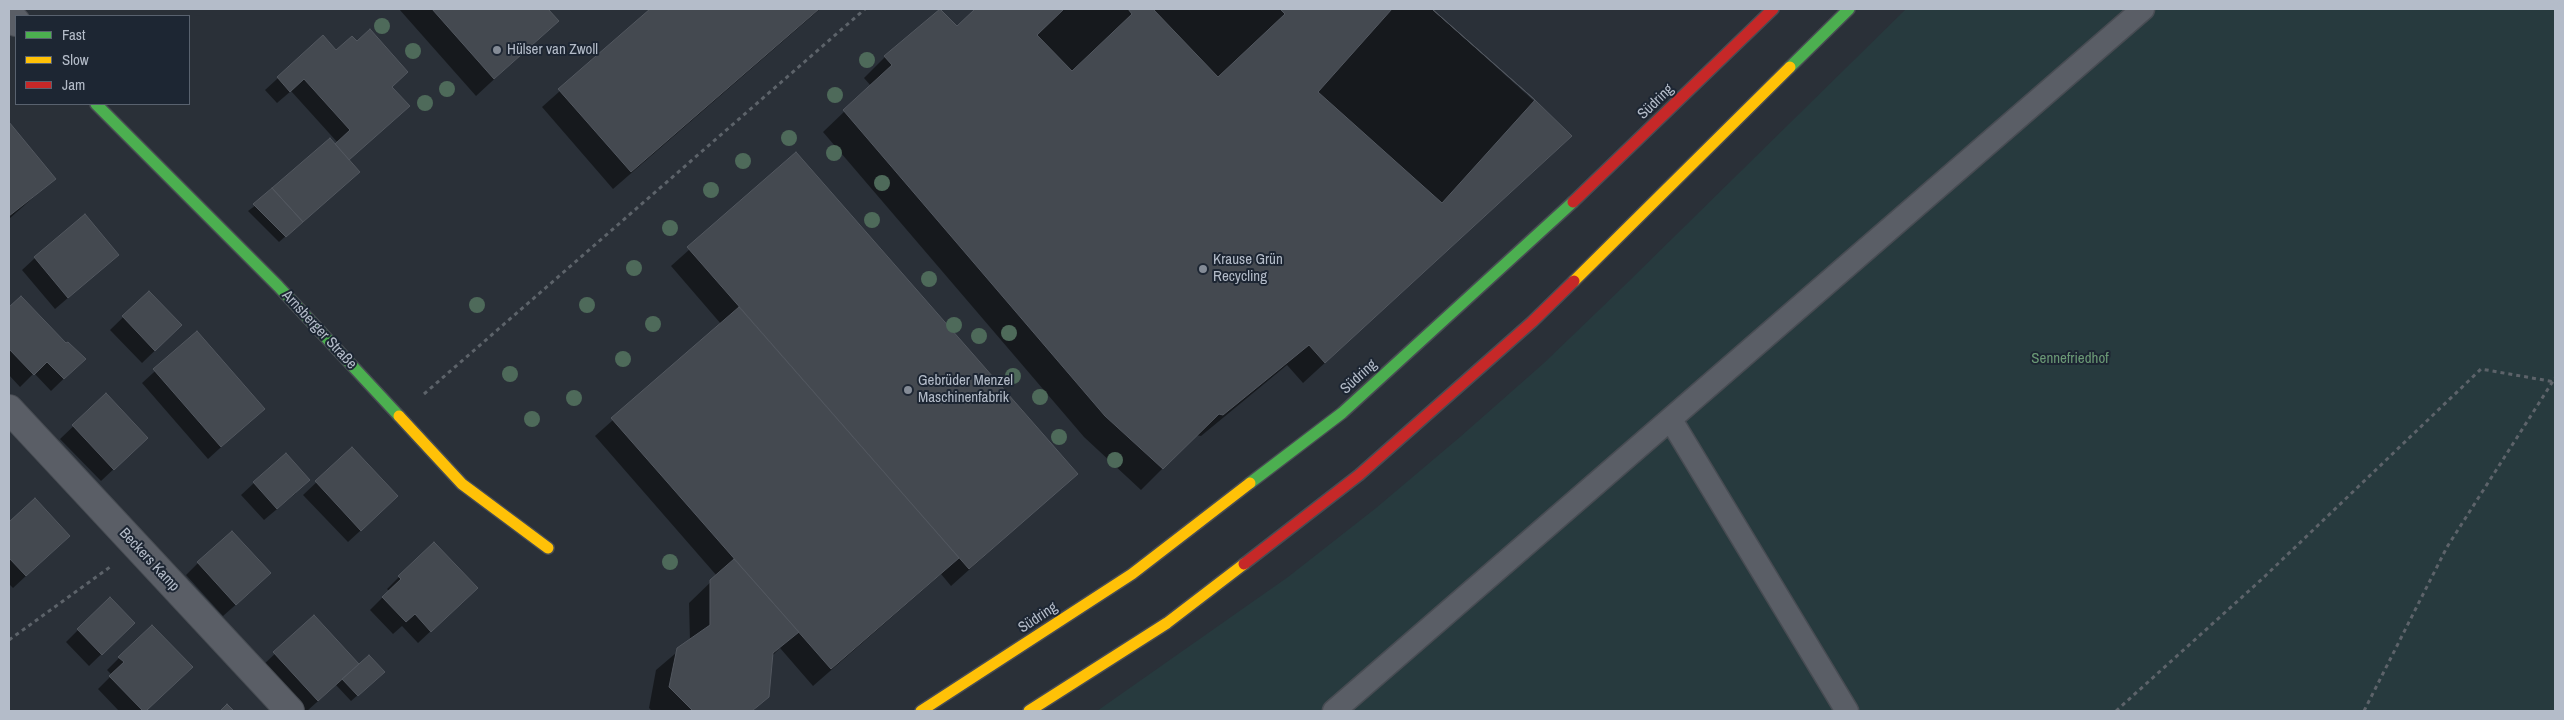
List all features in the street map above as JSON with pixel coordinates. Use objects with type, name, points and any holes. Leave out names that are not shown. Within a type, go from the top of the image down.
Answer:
[{"type":"main road","name":"Südring","points":[[921,711],[1132,574],[1342,412],[1565,210],[1773,9]]},
{"type":"main road","points":[[1029,711],[1167,623],[1359,475],[1532,322],[1849,9]]},
{"type":"main road","name":"Arnsberger Straße","points":[[97,105],[278,286],[462,484],[548,548]]},
{"type":"street","name":"Beckers Kamp","points":[[9,409],[290,711]]},
{"type":"lane","points":[[1334,711],[2143,9]]},
{"type":"lane","points":[[1671,420],[1847,711]]},
{"type":"path","points":[[399,416],[865,9]]},
{"type":"path","points":[[2116,711],[2262,579],[2481,368],[2554,381],[2447,547],[2364,711]]},
{"type":"path","points":[[9,640],[137,547]]},
{"type":"green space","name":"Sennefriedhof","points":[[1906,9],[2555,9],[2555,711],[1097,711],[1288,577],[1376,508],[1460,437],[1544,363]]},
{"type":"building","name":"Hülser van Zwoll","points":[[432,9],[548,9],[559,21],[494,79]]},
{"type":"building","points":[[650,9],[819,9],[631,172],[558,89]]},
{"type":"building","name":"Krause Grün Recycling","points":[[940,9],[957,26],[975,9],[1432,9],[1535,100],[1572,136],[1325,363],[1309,345],[1223,415],[1219,414],[1163,469],[1105,416],[843,110],[892,65],[884,56]]},
{"type":"building","points":[[1064,9],[1128,9],[1132,14],[1072,71],[1037,35]]},
{"type":"building","points":[[1153,9],[1280,9],[1285,14],[1218,77]]},
{"type":"building","points":[[1392,9],[1432,9],[1535,100],[1442,203],[1318,92]]},
{"type":"building","points":[[370,29],[408,72],[392,87],[410,106],[349,160],[335,144],[350,130],[304,79],[290,92],[277,77],[323,35],[336,50],[352,36],[357,41]]},
{"type":"building","points":[[9,122],[56,179],[9,216]]},
{"type":"building","points":[[330,138],[360,172],[303,222],[272,188]]},
{"type":"building","name":"Gebrüder Menzel Maschinenfabrik","points":[[796,152],[1078,474],[969,569],[687,247]]},
{"type":"building","points":[[272,188],[303,222],[286,237],[253,204]]},
{"type":"building","points":[[85,214],[119,255],[68,298],[34,257]]},
{"type":"building","points":[[149,291],[182,325],[155,351],[122,316]]},
{"type":"building","points":[[21,296],[66,343],[68,342],[86,359],[64,379],[47,362],[34,375],[9,349],[9,307]]},
{"type":"building","points":[[739,307],[959,558],[831,669],[611,418]]},
{"type":"building","points":[[197,331],[265,409],[221,447],[153,369]]},
{"type":"building","points":[[106,393],[148,438],[114,470],[72,425]]},
{"type":"building","points":[[352,447],[398,496],[361,531],[315,481]]},
{"type":"building","points":[[286,453],[310,480],[277,509],[253,482]]},
{"type":"building","points":[[35,498],[70,536],[26,576],[9,558],[9,522]]},
{"type":"building","points":[[232,531],[271,573],[236,605],[197,562]]},
{"type":"building","points":[[434,542],[478,588],[431,632],[415,614],[406,622],[382,597],[401,579],[398,576]]},
{"type":"building","points":[[734,559],[799,632],[773,653],[769,697],[752,711],[693,711],[669,687],[677,648],[710,625],[710,580]]},
{"type":"building","points":[[110,597],[135,623],[102,655],[77,629]]},
{"type":"building","points":[[314,615],[359,664],[318,701],[273,652]]},
{"type":"building","points":[[152,625],[193,667],[146,711],[143,711],[109,676],[124,662],[118,657]]},
{"type":"building","points":[[369,655],[385,672],[358,696],[342,679]]},
{"type":"building","points":[[227,704],[234,711],[220,711]]},
{"type":"traffic: fast","points":[[1790,67],[1849,9]]},
{"type":"traffic: fast","points":[[97,105],[278,286],[399,416]]},
{"type":"traffic: fast","points":[[1250,483],[1342,413],[1573,202]]},
{"type":"traffic: slow","points":[[1574,281],[1790,67]]},
{"type":"traffic: slow","points":[[399,416],[462,484],[548,548]]},
{"type":"traffic: slow","points":[[921,711],[1132,574],[1250,483]]},
{"type":"traffic: slow","points":[[1029,711],[1167,623],[1244,564]]},
{"type":"traffic: jam","points":[[1573,202],[1773,9]]},
{"type":"traffic: jam","points":[[1244,564],[1359,475],[1532,322],[1574,281]]},
{"type":"place","name":"Hülser van Zwoll","points":[[497,50]]},
{"type":"place","name":"Krause Grün Recycling","points":[[1203,269]]},
{"type":"place","name":"Gebrüder Menzel Maschinenfabrik","points":[[908,390]]}]
